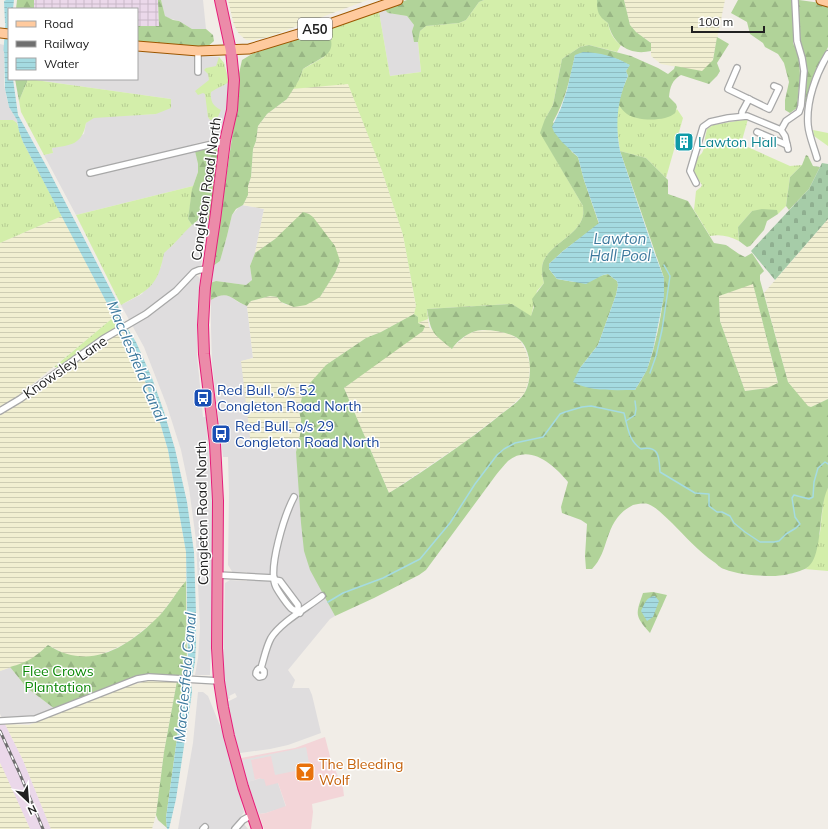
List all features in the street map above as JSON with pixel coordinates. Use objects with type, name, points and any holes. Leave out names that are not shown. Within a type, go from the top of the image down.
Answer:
[{"type":"highway","name":"Congleton Road North","points":[[220,0],[231,51],[234,80],[232,110],[225,141],[205,288],[203,325],[204,354],[215,450],[219,527],[217,648],[219,681],[229,736],[257,829]]},
{"type":"main road","name":"A50","points":[[138,46],[198,51],[231,51],[249,49],[315,29],[398,0]]},
{"type":"main road","points":[[821,0],[828,2]]},
{"type":"street","points":[[781,130],[786,121],[799,112],[801,106],[804,71],[797,41],[795,0]]},
{"type":"street","points":[[198,51],[198,72]]},
{"type":"street","points":[[817,158],[808,127],[807,115],[821,65],[828,54]]},
{"type":"street","points":[[737,68],[728,89],[769,109],[779,88],[774,86]]},
{"type":"street","points":[[742,116],[742,112],[749,99]]},
{"type":"street","points":[[801,106],[809,104]]},
{"type":"street","points":[[696,183],[690,171],[703,127],[710,122],[747,116],[781,130],[787,147],[757,132]]},
{"type":"street","points":[[90,173],[225,141]]},
{"type":"street","name":"Knowsley Lane","points":[[0,411],[20,399],[82,353],[146,314],[176,291],[194,272],[208,269]]},
{"type":"street","points":[[294,497],[287,512],[278,542],[274,567],[274,579],[275,585],[292,610],[299,612]]},
{"type":"street","points":[[218,576],[274,579]]},
{"type":"street","points":[[261,668],[270,640],[284,624],[322,596]]},
{"type":"street","points":[[0,721],[35,720],[137,679],[148,677],[219,681]]},
{"type":"street","points":[[235,829],[242,820],[252,815]]},
{"type":"shaded area","points":[[34,0],[158,0],[159,26],[138,30],[138,8],[34,8]]},
{"type":"shaded area","points":[[161,0],[203,0],[206,29],[192,29],[179,21],[168,18],[165,16]]},
{"type":"shaded area","points":[[228,0],[368,0],[268,37],[246,40],[239,34],[234,25]]},
{"type":"shaded area","points":[[624,0],[725,0],[710,73],[661,64],[651,56],[651,43],[636,32],[630,25]]},
{"type":"shaded area","points":[[385,10],[388,13],[407,16],[414,25],[412,31],[414,41],[418,42],[421,72],[390,76],[379,12]]},
{"type":"shaded area","points":[[0,44],[4,45],[4,84],[6,95],[9,107],[17,120],[17,123],[13,120],[0,120]]},
{"type":"shaded area","points":[[138,51],[219,57],[224,63],[229,82],[228,105],[218,138],[194,144],[198,172],[193,186],[76,215],[44,155],[53,153],[52,148],[84,134],[86,123],[94,117],[156,114],[171,99],[35,80],[138,80]]},
{"type":"shaded area","points":[[348,83],[382,171],[403,235],[416,307],[414,314],[381,332],[366,338],[326,365],[299,411],[301,420],[299,440],[251,446],[241,361],[253,358],[247,306],[251,301],[270,296],[277,297],[286,305],[320,297],[335,273],[340,261],[291,223],[287,229],[275,239],[255,253],[264,209],[243,205],[248,195],[253,149],[256,141],[258,126],[267,114],[287,99],[292,89]]},
{"type":"shaded area","points":[[241,205],[264,209],[255,253],[250,266],[252,280],[246,285],[216,281],[210,283],[213,266],[220,261],[232,215]]},
{"type":"shaded area","points":[[62,216],[112,313],[115,316],[17,397],[0,407],[0,243]]},
{"type":"shaded area","points":[[828,219],[828,399],[811,407],[807,406],[788,382],[764,293]]},
{"type":"shaded area","points":[[198,220],[209,220],[201,265],[191,269],[192,276],[196,275],[200,280],[197,311],[197,355],[203,417],[206,417],[213,515],[214,548],[210,675],[195,675],[200,628],[196,540],[189,488],[181,450],[167,406],[144,347],[121,305],[142,294],[161,267],[163,253],[173,245],[181,234]]},
{"type":"shaded area","points":[[753,283],[778,384],[767,388],[745,391],[720,321],[719,296]]},
{"type":"shaded area","points":[[217,296],[230,296],[247,306],[253,358],[242,361],[251,446],[299,440],[296,452],[322,591],[335,616],[330,619],[288,670],[295,680],[292,688],[309,688],[321,733],[288,745],[240,753],[235,739],[227,702],[237,697],[235,693],[229,696],[230,698],[227,700],[223,664],[225,583],[230,580],[247,581],[247,572],[233,573],[228,565],[228,457],[223,457],[212,363],[211,329],[211,300]]},
{"type":"shaded area","points":[[428,319],[429,327],[452,349],[468,334],[476,331],[488,330],[508,333],[520,340],[526,351],[530,365],[529,380],[524,394],[510,407],[466,441],[389,493],[344,388],[366,371],[418,323]]},
{"type":"shaded area","points":[[125,330],[125,335],[134,352],[158,416],[168,450],[186,552],[186,581],[157,619],[128,642],[118,647],[102,654],[87,658],[67,655],[48,645],[35,657],[24,663],[0,671],[0,415],[34,394],[107,339]]},
{"type":"shaded area","points":[[10,667],[27,688],[55,709],[31,717],[2,718],[0,714],[0,671]]},
{"type":"shaded area","points":[[155,679],[177,681],[164,752],[156,815],[152,829],[51,829],[23,760],[5,724],[29,725],[132,685]]},
{"type":"shaded area","points":[[198,692],[203,692],[208,696],[223,733],[244,812],[238,821],[240,824],[244,824],[248,829],[178,829],[193,743]]},
{"type":"shaded area","points":[[5,724],[23,760],[51,829],[30,829],[0,763],[0,725]]},
{"type":"shaded area","points":[[325,737],[331,760],[343,788],[344,796],[312,804],[313,812],[311,829],[264,829],[259,814],[286,806],[278,783],[266,786],[264,779],[261,778],[247,782],[241,758],[295,748]]},
{"type":"shaded area","points":[[306,747],[310,768],[275,775],[271,756],[251,760],[255,780],[247,782],[242,760]]},
{"type":"shaded area","points":[[0,763],[2,767],[30,829],[0,829]]},
{"type":"shaded area","points":[[261,778],[278,783],[286,807],[259,814],[247,782]]},
{"type":"green space","points":[[17,0],[34,0],[34,8],[16,8]]},
{"type":"green space","points":[[158,0],[161,0],[165,16],[179,21],[192,29],[206,29],[213,35],[214,41],[206,48],[138,43],[138,26],[159,26]]},
{"type":"green space","points":[[407,0],[484,0],[479,2],[466,20],[459,23],[426,26],[420,31],[418,42],[414,42],[412,31],[414,25],[407,16],[388,13],[385,10],[386,7]]},
{"type":"green space","points":[[484,0],[597,0],[603,19],[608,23],[611,33],[621,45],[617,52],[589,45],[580,47],[562,59],[553,105],[545,119],[547,144],[583,206],[583,216],[573,232],[546,256],[542,271],[544,283],[537,291],[531,317],[512,304],[427,309],[428,319],[418,323],[418,317],[414,314],[416,306],[403,235],[382,171],[348,84],[292,89],[299,80],[303,69],[324,57],[327,28],[375,10],[379,12],[390,76],[421,72],[418,42],[420,31],[426,26],[459,23],[466,20],[479,2]]},
{"type":"green space","points":[[597,0],[624,0],[630,25],[636,32],[651,43],[651,51],[636,52],[623,47],[614,37],[608,23],[599,13],[597,8]]},
{"type":"green space","points":[[738,0],[792,0],[794,7],[793,43],[799,56],[800,76],[797,108],[790,113],[785,110],[785,100],[789,82],[784,63],[778,54],[765,47],[763,43],[750,34],[747,22],[731,13]]},
{"type":"green space","points":[[799,0],[828,4],[828,47],[815,74],[806,102],[803,101],[805,58],[800,46],[797,8]]},
{"type":"green space","points":[[327,28],[331,44],[330,50],[322,58],[303,69],[299,80],[287,99],[267,114],[258,126],[256,141],[253,149],[248,195],[243,205],[236,209],[232,215],[220,261],[213,266],[237,104],[238,78],[242,60],[252,54]]},
{"type":"green space","points":[[717,37],[729,44],[717,63],[720,71],[717,76],[709,84],[681,75],[675,79],[670,90],[669,97],[676,104],[677,107],[675,113],[665,118],[651,120],[631,116],[624,112],[618,104],[628,76],[626,71],[629,65],[623,61],[610,57],[575,55],[564,98],[553,122],[572,152],[578,157],[599,224],[563,251],[549,264],[549,269],[557,279],[574,282],[608,274],[617,281],[618,285],[616,295],[598,345],[580,368],[590,388],[635,390],[647,369],[654,349],[661,311],[664,278],[620,151],[646,158],[668,180],[668,194],[688,201],[714,243],[726,245],[745,257],[752,253],[764,271],[760,275],[760,280],[788,382],[808,406],[811,407],[828,399],[828,488],[823,506],[819,541],[813,560],[809,566],[797,572],[774,576],[743,574],[721,568],[692,543],[658,510],[648,504],[643,504],[633,505],[623,511],[612,527],[598,561],[592,569],[586,569],[585,556],[587,524],[581,520],[562,513],[561,507],[568,482],[549,463],[533,455],[525,454],[516,456],[508,461],[496,475],[426,570],[374,598],[335,616],[310,570],[304,551],[296,452],[300,435],[301,420],[299,411],[302,397],[310,383],[326,365],[366,338],[381,332],[414,314],[418,317],[418,323],[425,326],[423,331],[344,388],[389,493],[457,447],[514,405],[524,394],[530,374],[527,351],[520,340],[505,333],[492,330],[480,330],[466,336],[452,349],[434,332],[430,324],[427,309],[512,304],[531,316],[534,307],[532,299],[544,283],[542,271],[546,256],[573,232],[583,216],[583,206],[540,133],[545,119],[553,105],[562,59],[580,47],[589,45],[631,56],[668,74],[674,69],[675,66],[702,71],[713,60]],"holes":[[[753,284],[778,383],[767,388],[745,391],[720,321],[719,296]]]},
{"type":"green space","points":[[219,57],[224,63],[229,82],[211,92],[213,103],[221,110],[217,119],[210,120],[208,117],[205,94],[203,93],[198,95],[195,91],[209,80],[208,74],[204,70],[206,68],[216,66]]},
{"type":"green space","points":[[15,80],[28,80],[19,101]]},
{"type":"green space","points":[[28,80],[35,80],[171,99],[171,108],[156,114],[94,118],[86,123],[82,136],[75,143],[52,148],[53,153],[44,155],[21,112],[19,101]]},
{"type":"green space","points":[[618,104],[623,110],[674,113],[677,109],[683,118],[666,178],[646,158],[620,151],[616,123]]},
{"type":"green space","points":[[748,119],[741,144],[790,166],[802,165],[790,177],[786,206],[778,214],[776,210],[752,211],[738,227],[739,241],[725,236],[710,236],[694,210],[696,191],[702,185],[693,171],[698,157],[702,153],[705,146],[707,129],[713,125]]},
{"type":"green space","points":[[0,120],[13,120],[17,123],[23,142],[62,216],[0,243]]},
{"type":"green space","points":[[813,130],[828,133],[828,146],[814,136]]},
{"type":"green space","points":[[215,147],[217,149],[219,157],[209,220],[198,220],[192,225],[188,219],[192,189],[198,172],[195,151]]},
{"type":"green space","points":[[806,155],[813,166],[820,167],[809,189],[789,210],[786,206],[790,177],[802,165]]},
{"type":"green space","points":[[822,163],[828,164],[828,219],[775,280],[751,251],[809,189]]},
{"type":"green space","points":[[193,186],[188,219],[192,225],[164,253],[159,273],[151,286],[121,305],[76,215]]},
{"type":"green space","points":[[762,209],[777,210],[778,214],[767,221],[764,230],[750,246],[747,247],[739,241],[738,227],[752,211]]},
{"type":"green space","points":[[303,212],[313,217],[335,246],[340,261],[335,273],[320,297],[306,305],[294,307],[281,302],[277,297],[270,296],[251,301],[247,306],[226,295],[222,295],[211,300],[210,283],[216,281],[246,285],[252,280],[250,266],[255,253],[275,239]]},
{"type":"green space","points":[[115,316],[122,325],[93,342],[58,368],[54,367]]},
{"type":"green space","points":[[828,488],[828,571],[804,569],[807,568],[820,533],[824,495]]},
{"type":"green space","name":"Flee Crows Plantation","points":[[186,581],[187,676],[151,675],[55,709],[27,688],[10,667],[30,659],[48,645],[63,653],[77,656],[92,656],[105,653],[119,647],[144,630],[156,619]]},
{"type":"green space","points":[[653,592],[667,595],[650,633],[641,622],[638,610],[643,593]]},
{"type":"green space","points":[[177,681],[187,681],[182,702],[166,818],[167,828],[158,820],[156,815],[164,752]]},
{"type":"water","points":[[14,0],[13,8],[8,8],[8,23],[5,23],[4,1]]},
{"type":"water","points":[[4,43],[8,43],[8,80],[13,80],[18,115],[48,169],[116,300],[124,323],[136,342],[152,378],[175,449],[187,502],[194,552],[196,613],[195,662],[176,799],[169,829],[167,829],[166,818],[182,702],[187,684],[188,661],[186,552],[168,450],[158,416],[134,352],[125,335],[125,330],[112,313],[23,142],[17,120],[9,107],[5,89]]},
{"type":"water","name":"Lawton Hall Pool","points":[[583,52],[607,56],[630,65],[626,71],[628,76],[619,103],[617,122],[618,141],[620,151],[664,278],[664,296],[653,350],[647,370],[635,390],[595,389],[573,382],[580,368],[598,345],[616,295],[618,285],[617,281],[608,274],[586,284],[557,279],[549,269],[549,264],[563,251],[599,223],[584,180],[578,157],[562,142],[552,127],[561,108],[567,90],[575,55]]},
{"type":"water","points":[[655,596],[659,601],[653,617],[647,621],[641,611],[648,599]]},
{"type":"waterway","name":"Macclesfield Canal","points":[[6,50],[8,23]]},
{"type":"waterway","points":[[650,373],[656,356],[662,330],[670,276],[664,265]]},
{"type":"waterway","points":[[626,421],[635,415],[635,401]]},
{"type":"waterway","points":[[328,602],[343,593],[383,578],[420,559],[450,523],[475,484],[497,455],[515,443],[543,437],[560,414],[582,407],[591,406],[624,413],[633,442],[641,449],[647,448],[655,451],[659,458],[660,472],[695,493],[709,494],[709,506],[717,512],[722,512],[730,516],[734,523],[760,542],[779,541],[800,524],[795,517],[792,498],[794,495],[809,499],[813,497],[814,482],[818,468],[825,462],[828,464]]},
{"type":"railway","points":[[0,731],[43,829]]},
{"type":"place","name":"Lawton Hall","points":[[684,142]]},
{"type":"place","name":"Red Bull, o/s 52 Congleton Road North","points":[[203,398]]},
{"type":"place","name":"Red Bull, o/s 29 Congleton Road North","points":[[221,434]]},
{"type":"place","name":"The Bleeding Wolf","points":[[305,772]]}]
